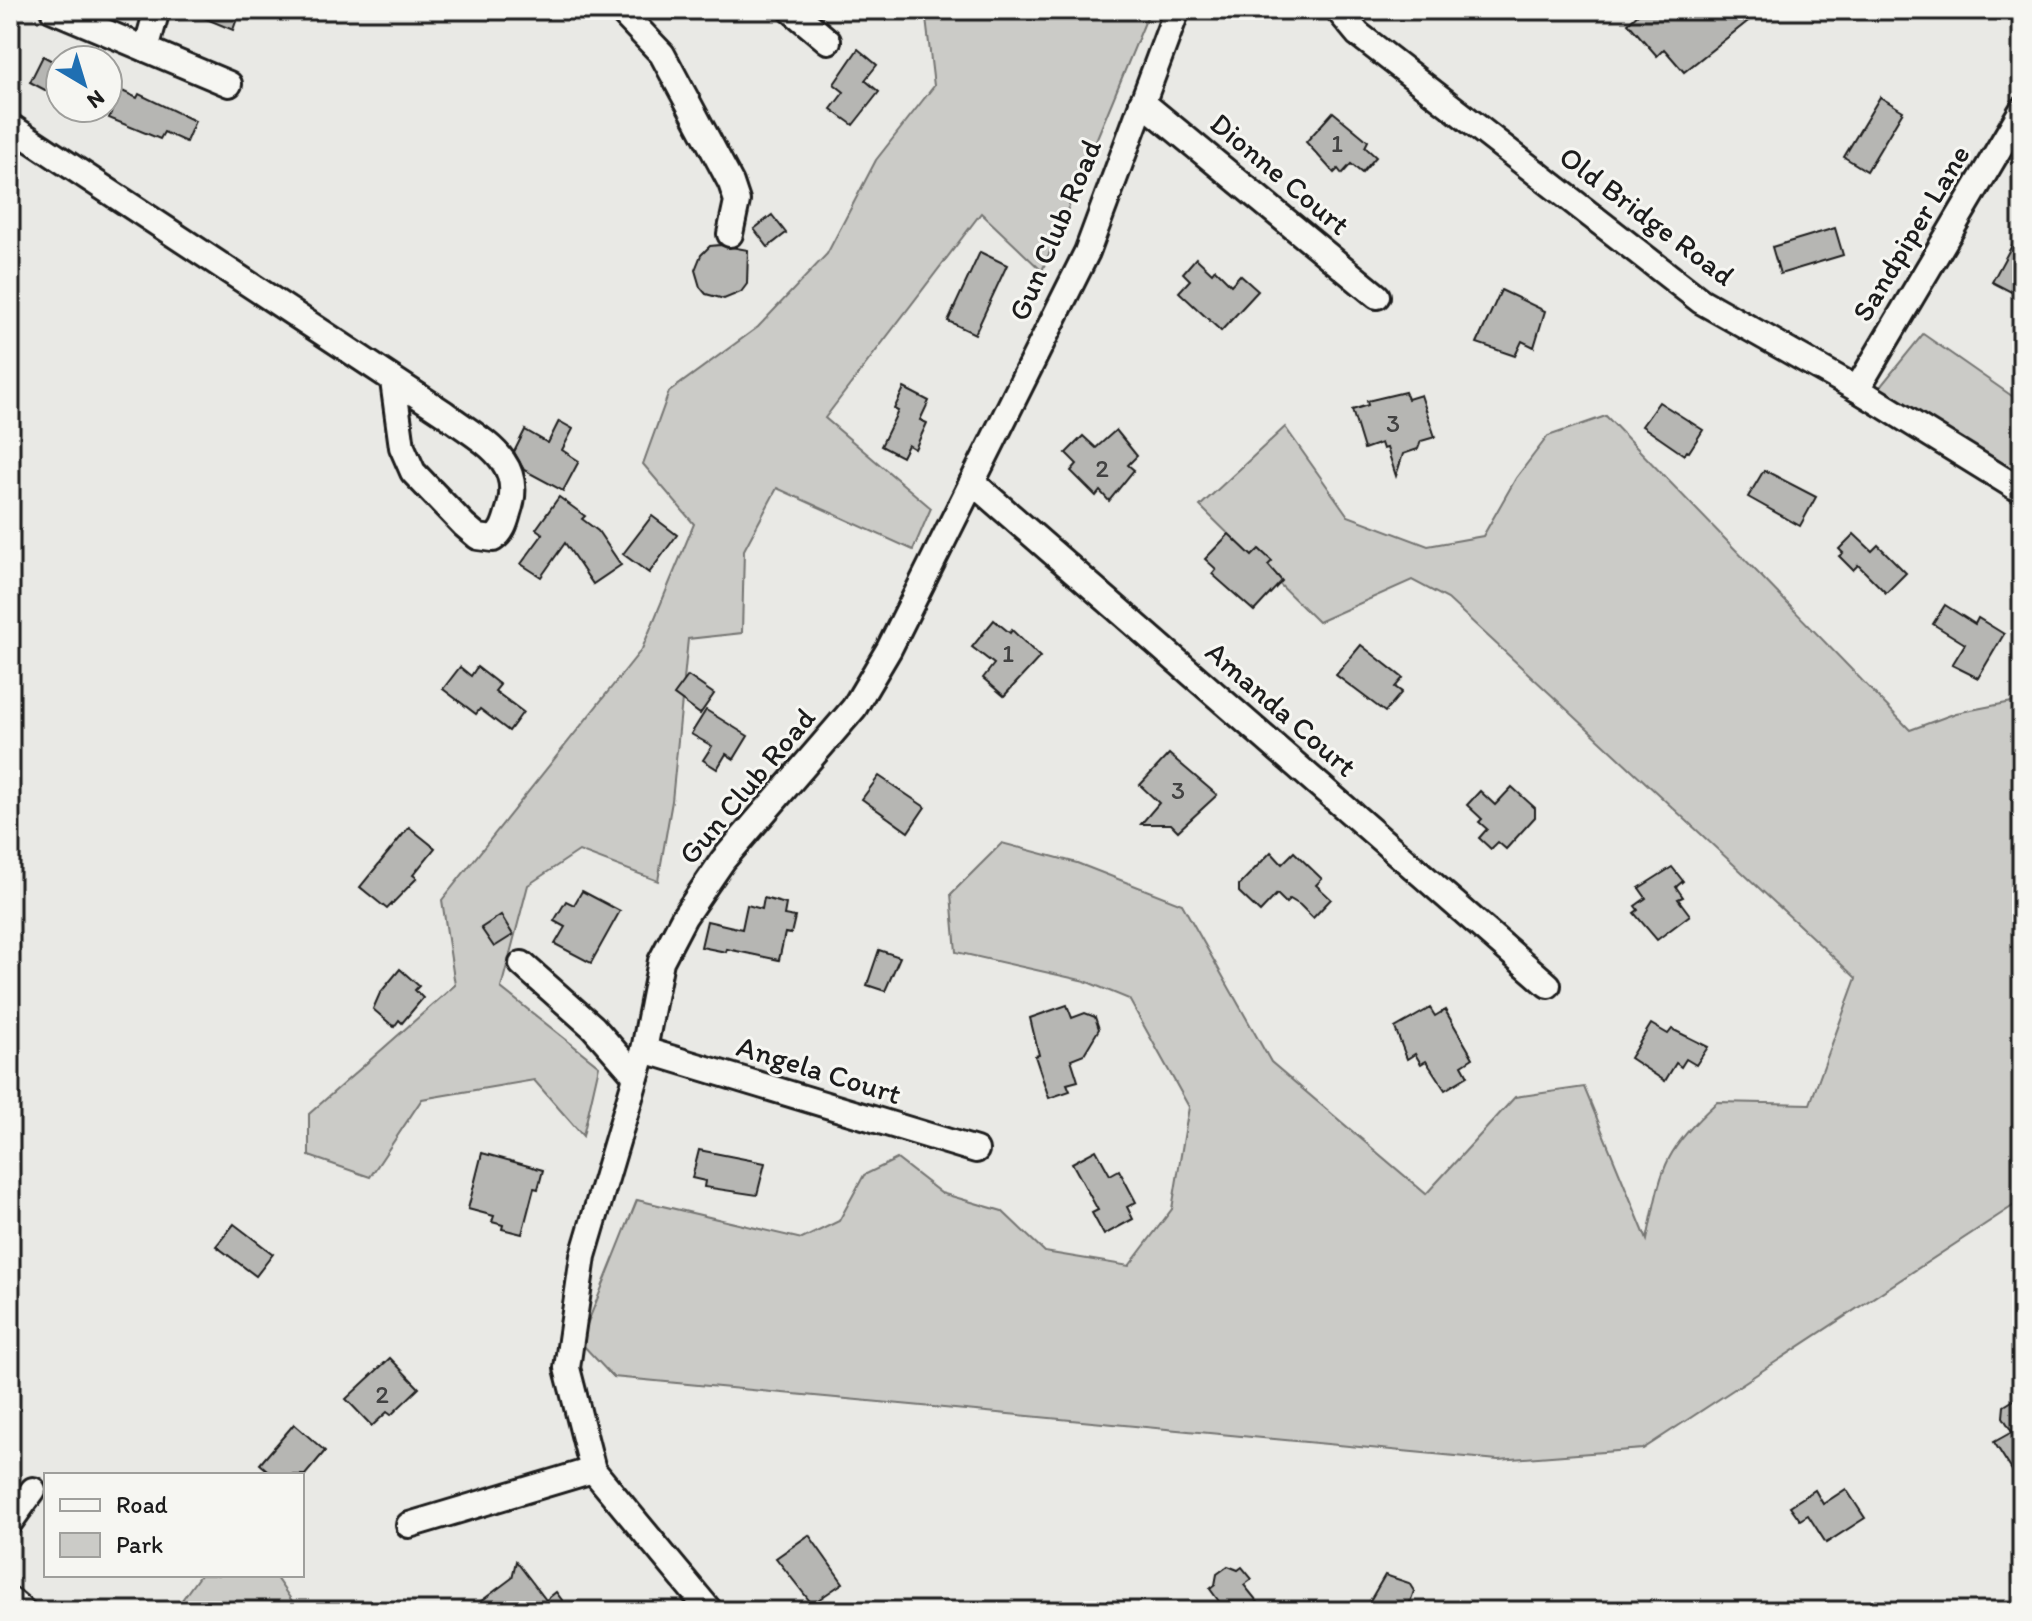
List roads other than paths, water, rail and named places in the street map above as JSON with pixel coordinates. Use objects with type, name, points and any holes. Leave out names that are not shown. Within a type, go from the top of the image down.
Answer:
[{"type":"street","points":[[53,10],[229,84]]},
{"type":"street","points":[[146,49],[157,10]]},
{"type":"street","points":[[620,10],[651,38],[662,54],[721,162],[737,201],[730,234]]},
{"type":"street","points":[[791,10],[828,41]]},
{"type":"street","name":"Gun Club Road","points":[[710,1611],[593,1470],[567,1368],[583,1256],[644,1050],[661,961],[684,917],[723,860],[854,708],[889,649],[1087,252],[1177,10]]},
{"type":"street","name":"Old Bridge Road","points":[[1338,10],[1358,34],[1701,301],[1857,389],[2022,491]]},
{"type":"street","name":"Dionne Court","points":[[1142,102],[1377,296]]},
{"type":"street","name":"Sandpiper Lane","points":[[1857,389],[2022,110]]},
{"type":"street","points":[[10,126],[393,381],[468,431],[506,465],[515,485],[503,530],[493,539],[478,537],[413,472],[402,447],[393,381]]},
{"type":"street","name":"Amanda Court","points":[[972,482],[1548,985]]},
{"type":"street","points":[[522,964],[593,1027],[636,1076]]},
{"type":"street","name":"Angela Court","points":[[644,1050],[976,1150]]},
{"type":"street","points":[[409,1525],[593,1470]]},
{"type":"street","points":[[10,1522],[33,1490]]},
{"type":"street","points":[[10,1600],[23,1611]]}]
